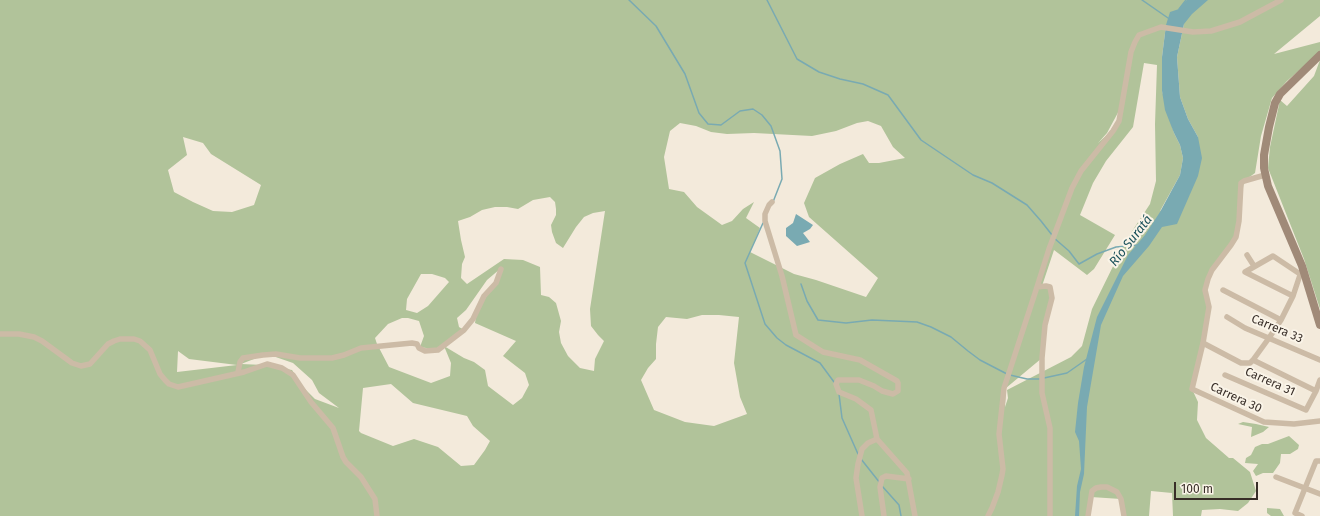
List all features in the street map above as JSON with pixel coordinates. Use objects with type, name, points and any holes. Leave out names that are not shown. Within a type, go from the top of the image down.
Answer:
[{"type":"street","points":[[988,516],[998,492],[1003,469],[999,434],[1004,388],[1048,250],[1075,182],[1086,164],[1117,127],[1131,52],[1135,42],[1139,35],[1161,27],[1194,32],[1211,31],[1240,22],[1281,0]]},
{"type":"street","points":[[1320,55],[1280,94],[1275,103],[1264,154],[1265,175],[1320,325]]},
{"type":"street","points":[[1265,175],[1241,183],[1239,221],[1236,237],[1212,270],[1205,290],[1209,307],[1203,343],[1242,363],[1250,363],[1281,320],[1293,296],[1301,270]]},
{"type":"street","points":[[772,202],[769,204],[764,219],[782,276],[796,336],[823,352],[860,360],[897,380],[898,391],[893,394],[882,391],[859,380],[838,380],[836,384],[839,392],[856,399],[871,410],[877,439],[907,472],[915,516]]},
{"type":"street","points":[[1247,255],[1254,266]]},
{"type":"street","points":[[1293,296],[1245,272],[1273,256],[1301,270]]},
{"type":"street","points":[[238,372],[240,362],[244,358],[263,355],[276,354],[300,358],[326,358],[344,355],[361,348],[412,343],[417,344],[419,348],[425,351],[438,350],[464,330],[473,319],[484,296],[496,283],[501,269]]},
{"type":"street","points":[[1037,287],[1050,287],[1052,296],[1045,326],[1042,358],[1042,393],[1050,428],[1050,516]]},
{"type":"street","points":[[1224,290],[1281,320]]},
{"type":"street","name":"Carrera 33","points":[[1227,318],[1245,328],[1320,360]]},
{"type":"street","points":[[0,334],[20,334],[34,337],[42,341],[72,363],[81,366],[90,364],[108,344],[120,339],[134,339],[140,341],[150,350],[163,377],[169,384],[174,386],[183,387],[250,370],[267,364],[282,368],[293,375],[311,402],[333,428],[343,457],[361,477],[375,499],[377,516]]},
{"type":"street","name":"Carrera 30","points":[[1203,343],[1192,389],[1264,422],[1294,424],[1320,421]]},
{"type":"street","points":[[1253,360],[1316,391],[1320,380]]},
{"type":"street","name":"Carrera 31","points":[[1225,375],[1306,410],[1316,391]]},
{"type":"street","points":[[862,516],[856,478],[858,464],[862,449],[868,443],[877,439]]},
{"type":"street","points":[[1302,516],[1295,513],[1316,462],[1320,461]]},
{"type":"street","points":[[884,516],[880,484],[882,478],[886,476],[909,479]]},
{"type":"street","points":[[1276,477],[1320,494]]},
{"type":"street","points":[[1088,516],[1092,491],[1096,488],[1107,487],[1117,492],[1121,499],[1124,516]]},
{"type":"green space","points":[[0,0],[1320,0],[1320,16],[1274,54],[1320,42],[1320,52],[1287,81],[1272,98],[1261,136],[1255,173],[1244,181],[1236,237],[1206,279],[1209,307],[1192,389],[1198,402],[1197,420],[1206,438],[1229,458],[1233,458],[1250,472],[1256,491],[1248,503],[1238,511],[1220,509],[1202,510],[1201,516],[1173,516],[1172,493],[1151,491],[1149,516],[1124,516],[1121,499],[1091,497],[1088,516],[0,516]],"holes":[[[1184,24],[1177,57],[1180,97],[1188,119],[1198,137],[1189,195],[1160,211],[1180,175],[1183,158],[1162,91],[1162,57],[1166,25]],[[1144,63],[1157,65],[1155,124],[1156,181],[1150,204],[1125,242],[1092,309],[1082,346],[1071,357],[1007,390],[1008,398],[1005,407],[1006,388],[1042,358],[1051,298],[1050,286],[1042,286],[1054,250],[1087,275],[1094,269],[1115,235],[1080,215],[1093,183],[1106,161],[1133,127]],[[1121,107],[1118,120],[1108,134],[1098,143],[1107,133]],[[868,121],[881,126],[893,147],[905,158],[879,163],[869,163],[863,154],[840,164],[815,178],[804,203],[809,217],[878,278],[866,297],[794,274],[750,252],[760,228],[746,218],[754,202],[743,209],[732,221],[722,225],[697,207],[684,192],[669,189],[664,157],[670,131],[680,123],[696,126],[711,132],[727,134],[754,133],[812,136],[836,131],[857,123]],[[183,137],[203,143],[211,154],[261,185],[254,205],[232,212],[213,211],[174,192],[168,170],[187,155]],[[550,197],[555,202],[556,209],[556,215],[551,225],[552,232],[556,243],[563,248],[584,217],[593,213],[605,211],[590,309],[591,326],[604,341],[595,359],[594,371],[580,368],[568,356],[561,343],[559,332],[561,321],[556,303],[549,297],[541,295],[540,267],[523,260],[504,259],[467,284],[461,278],[462,264],[465,257],[458,221],[470,217],[482,210],[495,207],[518,209],[533,200]],[[500,269],[496,283],[477,310],[475,323],[516,341],[503,356],[525,373],[529,385],[522,398],[513,405],[488,386],[485,370],[474,362],[444,346],[451,363],[450,376],[431,383],[389,367],[375,338],[388,324],[402,318],[408,318],[419,321],[424,336],[420,347],[438,350],[464,330],[459,327],[457,318],[466,310],[487,280]],[[421,274],[432,274],[445,278],[449,282],[428,306],[417,313],[406,310],[407,299]],[[702,315],[739,317],[734,363],[740,397],[747,414],[714,426],[685,422],[654,410],[641,380],[648,368],[656,359],[658,327],[666,317],[687,319]],[[178,351],[189,359],[237,365],[177,372]],[[267,354],[293,363],[312,380],[319,393],[339,408],[315,399],[304,388],[292,370],[264,365],[241,364]],[[391,384],[413,403],[467,416],[473,426],[490,441],[474,465],[461,466],[438,447],[414,439],[393,446],[359,431],[363,388]]]},
{"type":"green space","points":[[1320,60],[1320,309],[1304,259],[1268,168],[1270,147],[1280,100],[1287,106],[1314,76]]},
{"type":"green space","points":[[1243,422],[1269,427],[1263,432],[1251,437],[1252,427],[1238,424]]},
{"type":"green space","points":[[1289,436],[1299,445],[1298,449],[1290,454],[1281,454],[1280,463],[1273,473],[1263,473],[1256,476],[1253,471],[1258,464],[1245,463],[1246,458],[1251,455],[1255,447]]},
{"type":"green space","points":[[1267,508],[1280,509],[1284,516],[1271,516],[1267,513]]},
{"type":"water","points":[[1187,0],[1208,0],[1192,14],[1184,24],[1177,57],[1180,97],[1188,119],[1198,137],[1202,158],[1198,176],[1177,224],[1162,227],[1149,246],[1123,276],[1101,325],[1087,407],[1084,474],[1080,492],[1079,516],[1075,516],[1077,486],[1081,469],[1079,441],[1075,432],[1078,403],[1084,367],[1097,317],[1128,255],[1145,235],[1160,212],[1180,175],[1183,158],[1180,145],[1165,110],[1162,91],[1162,57],[1166,25],[1170,12],[1179,9]]},
{"type":"water","points":[[796,214],[813,225],[810,229],[803,233],[810,242],[797,246],[786,236],[786,228],[793,223]]},
{"type":"waterway","points":[[629,0],[656,26],[685,74],[699,113],[708,124],[721,125],[740,111],[753,109],[762,115],[771,126],[780,151],[782,179],[773,202]]},
{"type":"waterway","points":[[767,0],[797,59],[819,72],[840,79],[863,84],[888,95],[921,140],[973,175],[992,183],[1027,205],[1052,235]]},
{"type":"waterway","points":[[1142,0],[1168,18]]},
{"type":"waterway","name":"Río Suratá","points":[[1179,9],[1186,0]]},
{"type":"waterway","points":[[763,223],[745,263],[765,324],[777,338],[786,345],[820,363],[834,382]]},
{"type":"waterway","points":[[1054,238],[1069,251],[1079,264],[1097,254],[1116,247],[1138,245]]},
{"type":"waterway","points":[[801,284],[807,301],[818,320],[846,323],[872,320],[917,322],[951,337],[980,360],[1007,374]]},
{"type":"waterway","points":[[1044,378],[1067,373],[1087,359]]},
{"type":"waterway","points":[[1010,375],[1027,379],[1040,379]]},
{"type":"waterway","points":[[839,394],[842,418],[858,454]]},
{"type":"waterway","points":[[861,459],[880,483]]},
{"type":"waterway","points":[[882,486],[899,505],[901,516]]}]
